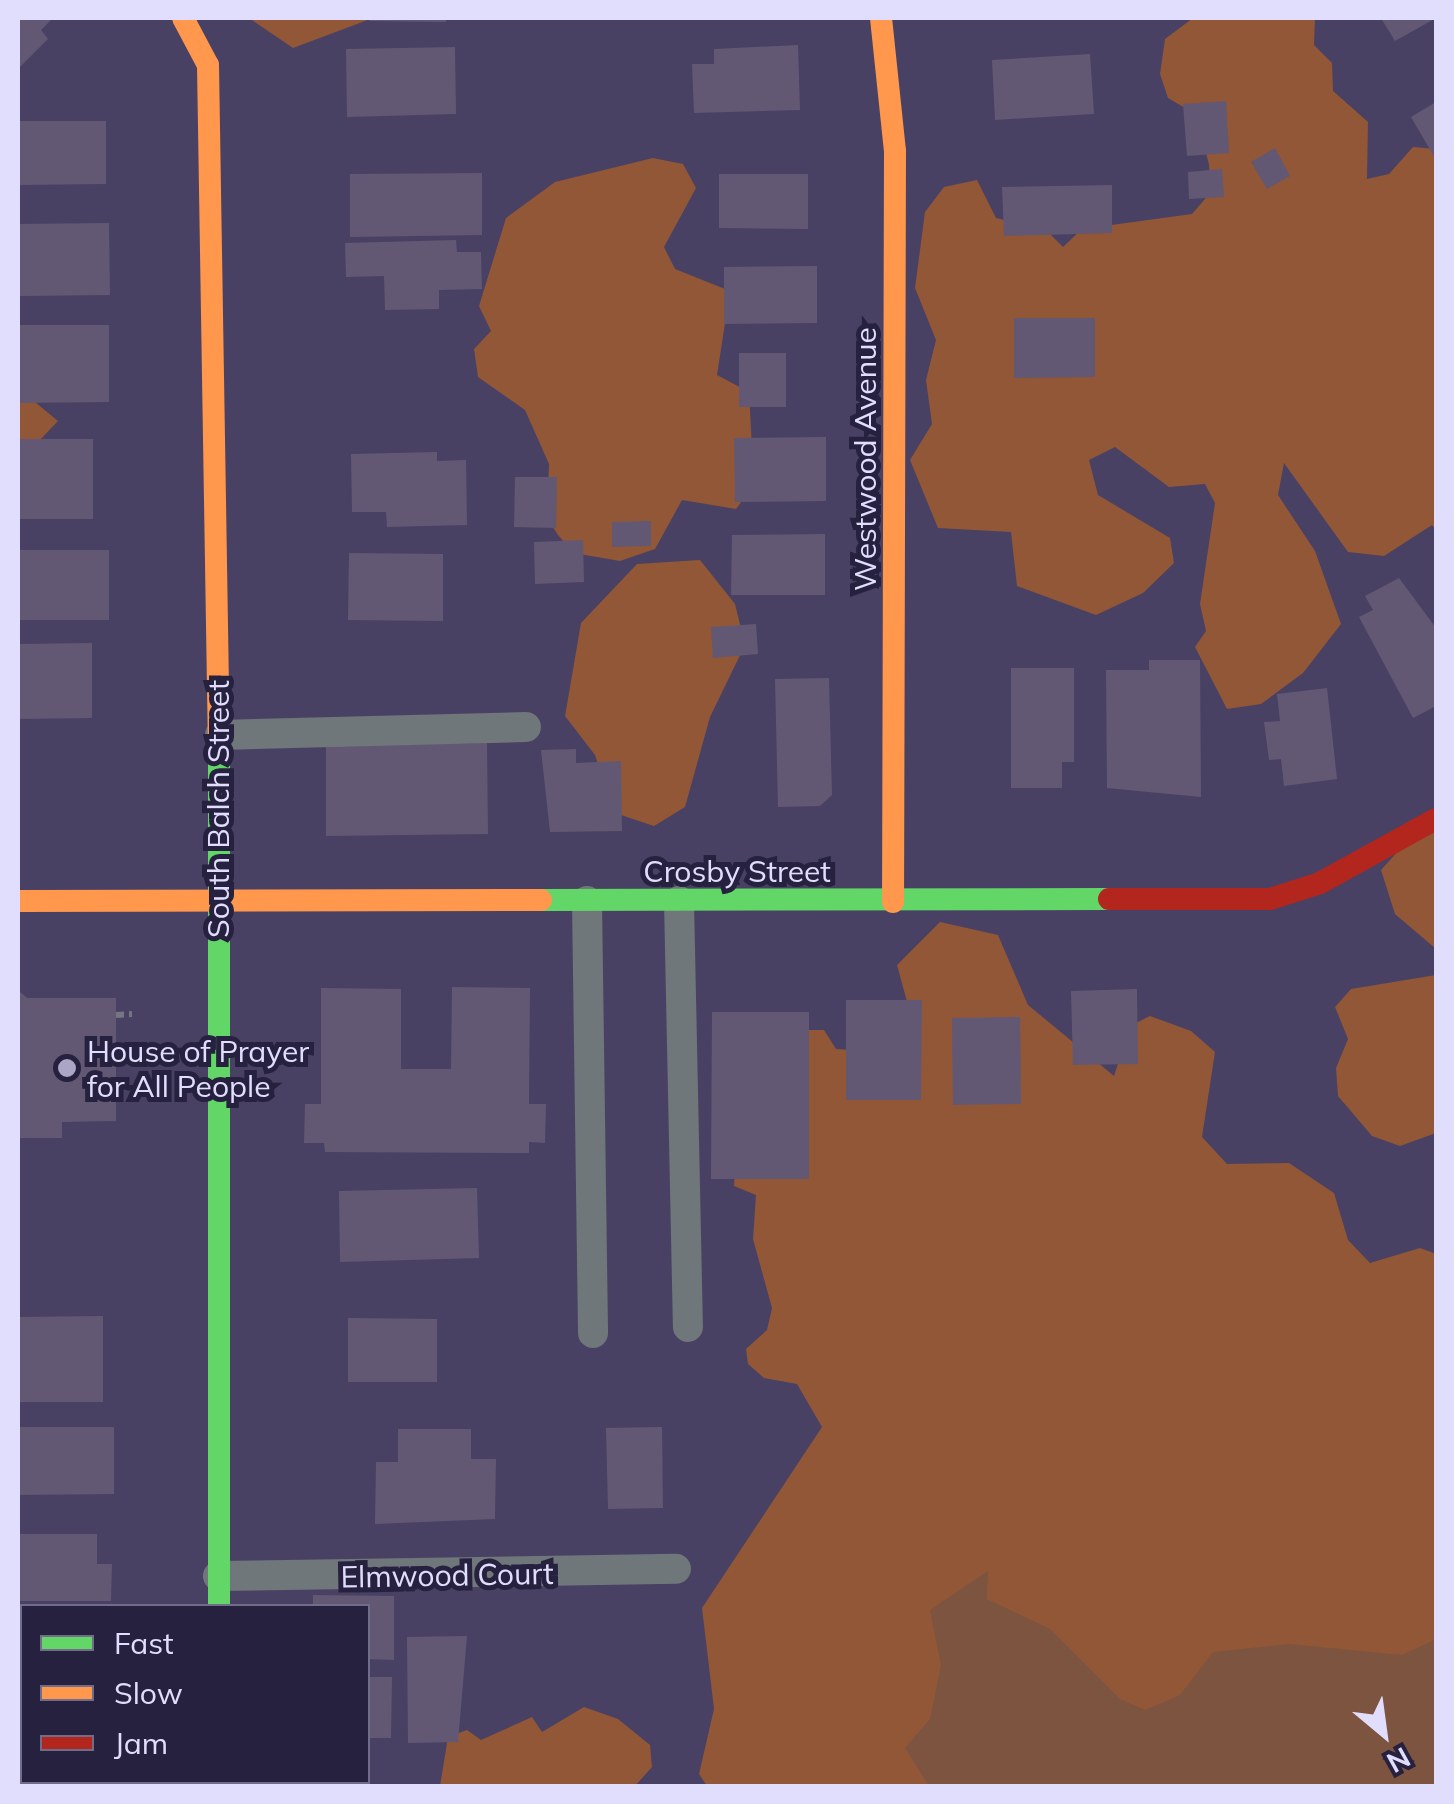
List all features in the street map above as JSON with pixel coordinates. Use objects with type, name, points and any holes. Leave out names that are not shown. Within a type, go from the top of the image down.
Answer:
[{"type":"street","name":"South Balch Street","points":[[183,18],[208,65],[222,902],[218,1592]]},
{"type":"street","name":"Westwood Avenue","points":[[881,18],[896,151],[893,902]]},
{"type":"street","name":"Crosby Street","points":[[18,900],[893,902],[1270,898],[1320,883],[1436,819]]},
{"type":"lane","points":[[220,734],[526,727]]},
{"type":"lane","points":[[587,901],[593,1333]]},
{"type":"lane","points":[[679,901],[688,1327]]},
{"type":"lane","name":"Elmwood Court","points":[[218,1592],[676,1569]]},
{"type":"path","points":[[116,1015],[132,1014]]},
{"type":"shaded area","points":[[249,18],[373,18],[293,48]]},
{"type":"shaded area","points":[[1193,18],[1315,18],[1314,45],[1332,63],[1333,91],[1368,122],[1367,179],[1389,174],[1413,147],[1436,149],[1436,530],[1432,525],[1384,556],[1348,552],[1284,463],[1278,495],[1315,551],[1341,624],[1303,673],[1261,704],[1227,709],[1195,647],[1206,631],[1200,604],[1215,503],[1205,484],[1169,487],[1115,447],[1089,460],[1098,495],[1170,538],[1174,563],[1143,593],[1096,615],[1017,586],[1011,532],[938,528],[910,460],[932,424],[926,380],[936,340],[915,288],[925,212],[944,187],[977,180],[996,218],[1046,230],[1063,247],[1082,229],[1192,214],[1211,192],[1209,165],[1197,115],[1168,98],[1160,74],[1165,39]]},
{"type":"shaded area","points":[[653,158],[683,164],[696,188],[664,247],[675,269],[730,291],[717,375],[749,392],[754,485],[736,509],[682,500],[655,549],[620,561],[574,553],[558,535],[547,518],[549,464],[525,410],[478,377],[474,349],[491,331],[479,306],[506,218],[555,182]]},
{"type":"shaded area","points":[[18,388],[58,421],[18,463]]},
{"type":"shaded area","points":[[700,560],[735,604],[745,645],[710,717],[685,807],[654,826],[615,813],[595,755],[565,716],[581,623],[637,564]]},
{"type":"shaded area","points":[[1436,809],[1436,949],[1395,914],[1381,870]]},
{"type":"shaded area","points":[[940,922],[998,935],[1028,1005],[1114,1076],[1130,1026],[1150,1016],[1191,1031],[1215,1052],[1202,1137],[1227,1164],[1289,1163],[1334,1193],[1348,1240],[1370,1263],[1420,1248],[1436,1254],[1436,1639],[1402,1655],[1289,1644],[1213,1652],[1180,1695],[1145,1710],[1120,1699],[1050,1629],[987,1599],[988,1571],[930,1610],[941,1665],[930,1719],[905,1748],[929,1786],[707,1786],[699,1774],[714,1709],[702,1608],[822,1427],[797,1384],[764,1378],[748,1364],[746,1349],[767,1330],[772,1308],[753,1239],[756,1195],[734,1186],[735,1169],[797,1030],[824,1030],[836,1049],[867,1051],[912,1020],[897,965]]},
{"type":"shaded area","points":[[1436,975],[1436,1133],[1400,1146],[1372,1136],[1338,1096],[1336,1068],[1348,1039],[1335,1007],[1351,989]]},
{"type":"shaded area","points":[[1436,1254],[1436,1786],[850,1786],[847,1530]]},
{"type":"shaded area","points":[[584,1707],[618,1719],[650,1745],[652,1767],[635,1786],[440,1786],[448,1737],[467,1730],[481,1740],[532,1717],[542,1732]]},
{"type":"building","points":[[18,18],[51,20],[41,30],[48,39],[18,69]]},
{"type":"building","points":[[446,18],[446,22],[369,21]]},
{"type":"building","points":[[1381,18],[1436,18],[1395,41]]},
{"type":"building","points":[[798,45],[800,110],[694,113],[692,64],[714,64],[714,49]]},
{"type":"building","points":[[455,47],[456,114],[347,117],[346,49]]},
{"type":"building","points":[[1090,54],[1094,114],[995,120],[992,60]]},
{"type":"building","points":[[1226,101],[1229,153],[1187,156],[1183,104]]},
{"type":"building","points":[[1436,102],[1436,160],[1411,117]]},
{"type":"building","points":[[18,121],[106,121],[106,184],[18,185]]},
{"type":"building","points":[[1275,148],[1290,176],[1267,189],[1251,162]]},
{"type":"building","points":[[1222,169],[1224,197],[1189,199],[1188,172]]},
{"type":"building","points":[[482,173],[482,235],[350,237],[350,174]]},
{"type":"building","points":[[719,174],[808,174],[808,229],[719,228]]},
{"type":"building","points":[[1112,185],[1112,233],[1004,236],[1002,187]]},
{"type":"building","points":[[109,223],[110,295],[18,296],[18,224]]},
{"type":"building","points":[[456,240],[457,252],[481,252],[482,289],[439,290],[439,309],[385,310],[384,276],[346,277],[345,243]]},
{"type":"building","points":[[817,266],[817,323],[724,324],[724,267]]},
{"type":"building","points":[[1014,318],[1095,318],[1095,377],[1014,378]]},
{"type":"building","points":[[18,325],[109,325],[109,402],[18,403]]},
{"type":"building","points":[[739,353],[786,353],[786,407],[739,407]]},
{"type":"building","points":[[826,437],[826,501],[735,502],[734,438]]},
{"type":"building","points":[[18,439],[93,439],[93,519],[18,519]]},
{"type":"building","points":[[437,452],[437,461],[466,460],[467,525],[387,527],[386,512],[352,512],[351,454]]},
{"type":"building","points":[[515,477],[557,477],[556,528],[514,527]]},
{"type":"building","points":[[651,521],[651,546],[612,547],[612,522]]},
{"type":"building","points":[[825,534],[825,595],[731,595],[732,535]]},
{"type":"building","points":[[583,540],[584,582],[535,584],[534,542]]},
{"type":"building","points":[[18,550],[109,550],[109,620],[18,620]]},
{"type":"building","points":[[349,553],[443,554],[443,621],[348,620]]},
{"type":"building","points":[[1399,578],[1436,628],[1436,706],[1413,718],[1359,617],[1373,610],[1365,596]]},
{"type":"building","points":[[756,624],[758,654],[713,658],[711,627]]},
{"type":"building","points":[[92,643],[92,718],[18,719],[18,644]]},
{"type":"building","points":[[1149,660],[1200,660],[1201,797],[1107,788],[1106,670],[1149,670]]},
{"type":"building","points":[[1011,668],[1074,668],[1074,762],[1062,762],[1062,788],[1011,788]]},
{"type":"building","points":[[829,678],[832,795],[820,806],[778,807],[775,679]]},
{"type":"building","points":[[1327,688],[1337,779],[1284,786],[1281,759],[1269,760],[1264,722],[1280,721],[1277,694]]},
{"type":"building","points":[[487,743],[488,834],[326,836],[326,745]]},
{"type":"building","points":[[576,749],[576,763],[621,761],[622,831],[550,832],[541,750]]},
{"type":"building","points":[[452,987],[530,988],[529,1104],[546,1104],[545,1143],[529,1142],[529,1153],[325,1152],[324,1143],[304,1143],[305,1104],[321,1104],[321,988],[401,989],[401,1069],[451,1069]]},
{"type":"building","points":[[1137,989],[1138,1064],[1073,1065],[1071,991]]},
{"type":"building","name":"House of Prayer for All People","points":[[18,990],[27,998],[116,998],[116,1121],[62,1122],[62,1138],[18,1138]]},
{"type":"building","points":[[846,1000],[922,1000],[921,1100],[846,1100]]},
{"type":"building","points":[[712,1012],[809,1012],[809,1179],[711,1179]]},
{"type":"building","points":[[1020,1017],[1021,1104],[953,1105],[952,1018]]},
{"type":"building","points":[[477,1188],[479,1258],[340,1262],[339,1191]]},
{"type":"building","points":[[103,1316],[103,1402],[18,1402],[18,1317]]},
{"type":"building","points":[[348,1318],[437,1319],[437,1382],[348,1382]]},
{"type":"building","points":[[18,1427],[114,1427],[114,1494],[18,1495]]},
{"type":"building","points":[[662,1427],[663,1508],[608,1509],[606,1428]]},
{"type":"building","points":[[398,1429],[471,1429],[471,1459],[496,1459],[495,1519],[375,1524],[376,1462],[398,1462]]},
{"type":"building","points":[[18,1534],[97,1534],[97,1564],[112,1564],[111,1601],[18,1601]]},
{"type":"building","points":[[313,1595],[394,1596],[394,1660],[370,1659],[370,1604],[313,1604]]},
{"type":"building","points":[[467,1636],[458,1742],[408,1743],[407,1637]]},
{"type":"building","points":[[18,1649],[20,1649],[20,1712]]},
{"type":"building","points":[[370,1677],[392,1677],[391,1738],[370,1738]]},
{"type":"building","points":[[18,1768],[20,1784],[101,1786],[18,1786]]},
{"type":"traffic: fast","points":[[219,753],[219,1604]]},
{"type":"traffic: fast","points":[[541,900],[1109,899]]},
{"type":"traffic: slow","points":[[183,18],[208,65],[219,753]]},
{"type":"traffic: slow","points":[[881,18],[895,151],[893,902]]},
{"type":"traffic: slow","points":[[18,901],[541,900]]},
{"type":"traffic: jam","points":[[1109,899],[1270,899],[1320,883],[1436,819]]},
{"type":"place","name":"House of Prayer for All People","points":[[67,1068]]}]
